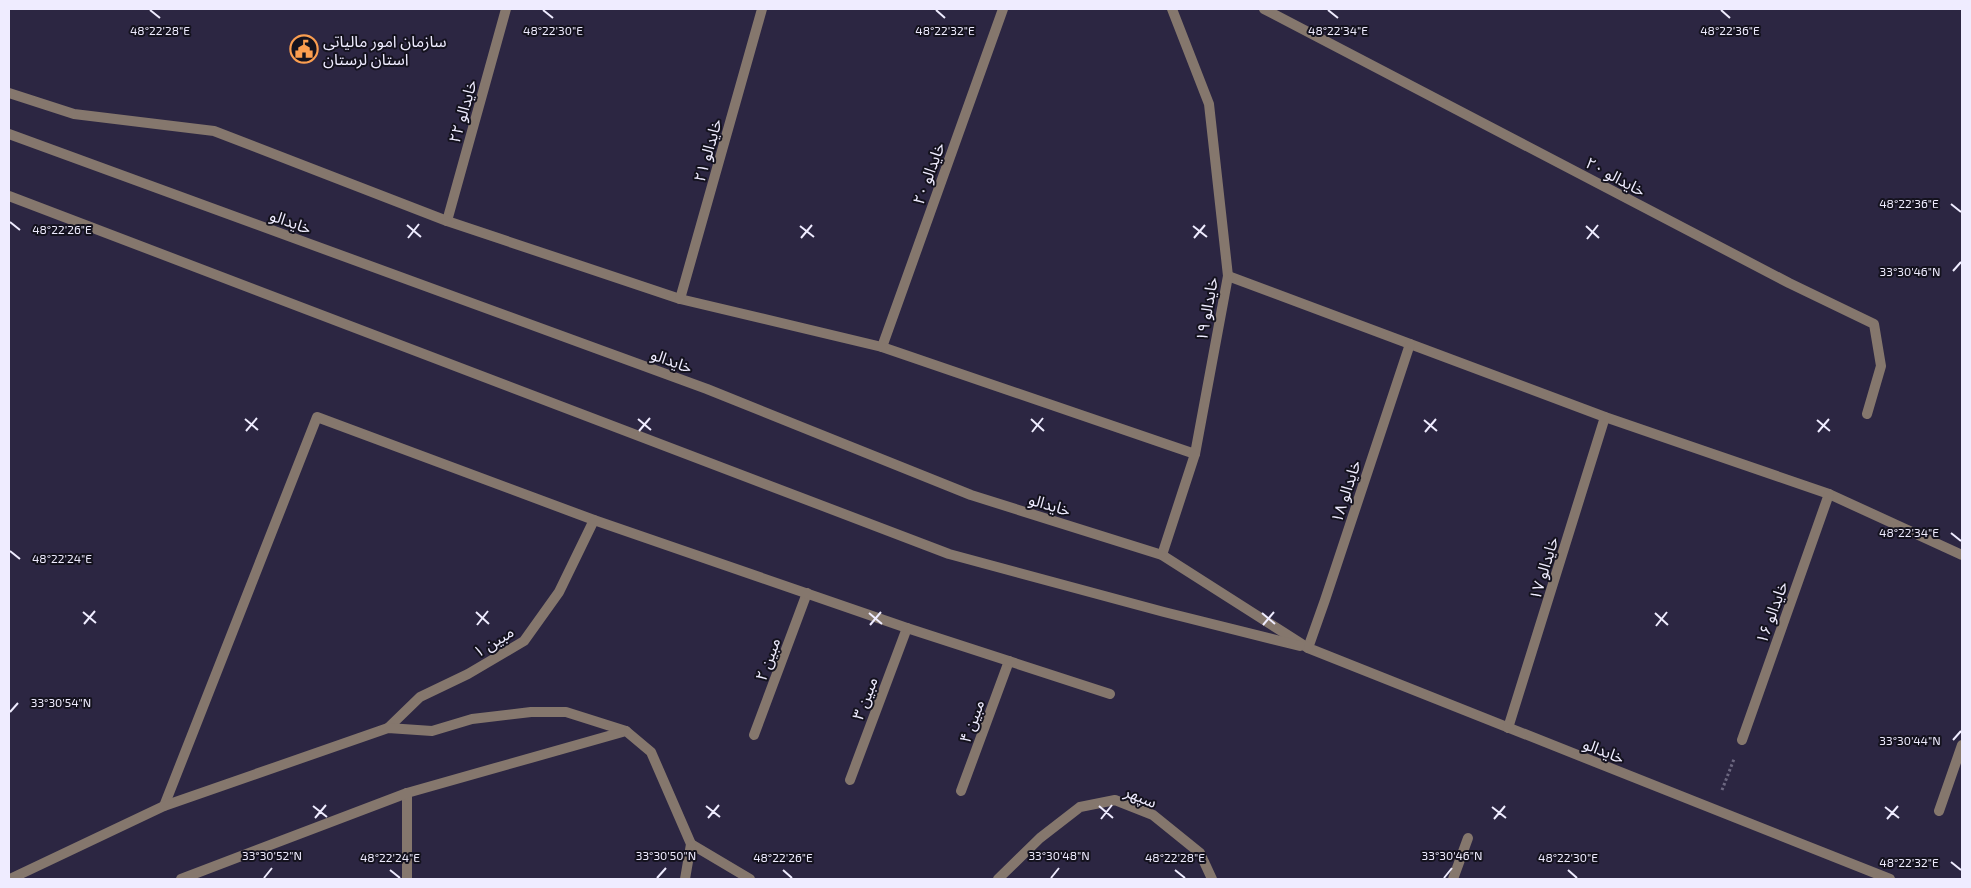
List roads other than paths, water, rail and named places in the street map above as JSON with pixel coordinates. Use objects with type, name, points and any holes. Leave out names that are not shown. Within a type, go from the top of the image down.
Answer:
[{"type":"street","name":"خایدالو ۲۲","points":[[446,221],[506,9]]},
{"type":"street","name":"خایدالو ۲۱","points":[[680,299],[762,9]]},
{"type":"street","name":"خایدالو ۲۰","points":[[882,347],[1003,9]]},
{"type":"street","name":"خایدالو ۱۹","points":[[1162,555],[1195,454],[1228,276],[1209,104],[1172,9]]},
{"type":"street","name":"خایدالو ۲۰","points":[[1264,9],[1789,283],[1874,324],[1881,366],[1867,414]]},
{"type":"street","points":[[9,92],[74,114],[214,131],[446,221],[680,299],[882,347],[1195,454]]},
{"type":"street","name":"خایدالو","points":[[9,134],[707,389],[972,495],[1162,555],[1308,648]]},
{"type":"street","name":"خایدالو","points":[[9,196],[949,554],[1164,612],[1308,648],[1890,879]]},
{"type":"street","points":[[1228,276],[1605,418],[1830,494],[1962,555]]},
{"type":"street","name":"خایدالو ۱۸","points":[[1308,648],[1410,344]]},
{"type":"street","points":[[164,806],[317,417],[594,520],[907,628],[1110,694]]},
{"type":"street","name":"خایدالو ۱۷","points":[[1508,728],[1605,418]]},
{"type":"street","name":"خایدالو ۱۶","points":[[1742,740],[1830,494]]},
{"type":"street","name":"مبین ۱","points":[[388,728],[420,697],[468,674],[524,642],[559,592],[594,520]]},
{"type":"street","name":"مبین ۲","points":[[754,735],[807,593]]},
{"type":"street","name":"مبین ۳","points":[[850,780],[907,628]]},
{"type":"street","name":"مبین ۴","points":[[961,790],[1009,661]]},
{"type":"street","points":[[10,879],[164,806],[388,728],[432,730],[472,719],[531,712],[566,712],[626,731],[651,752],[691,844],[685,879]]},
{"type":"street","points":[[181,879],[407,793],[626,731]]},
{"type":"street","points":[[1939,811],[1962,745]]},
{"type":"street","points":[[407,793],[407,879]]},
{"type":"street","name":"سپهر","points":[[998,879],[1040,838],[1080,807],[1115,800],[1153,815],[1200,853],[1212,879]]},
{"type":"street","points":[[1453,879],[1468,838]]},
{"type":"street","points":[[691,844],[750,879]]},
{"type":"place","name":"سازمان امور مالیاتی استان لرستان","points":[[304,49]]}]
